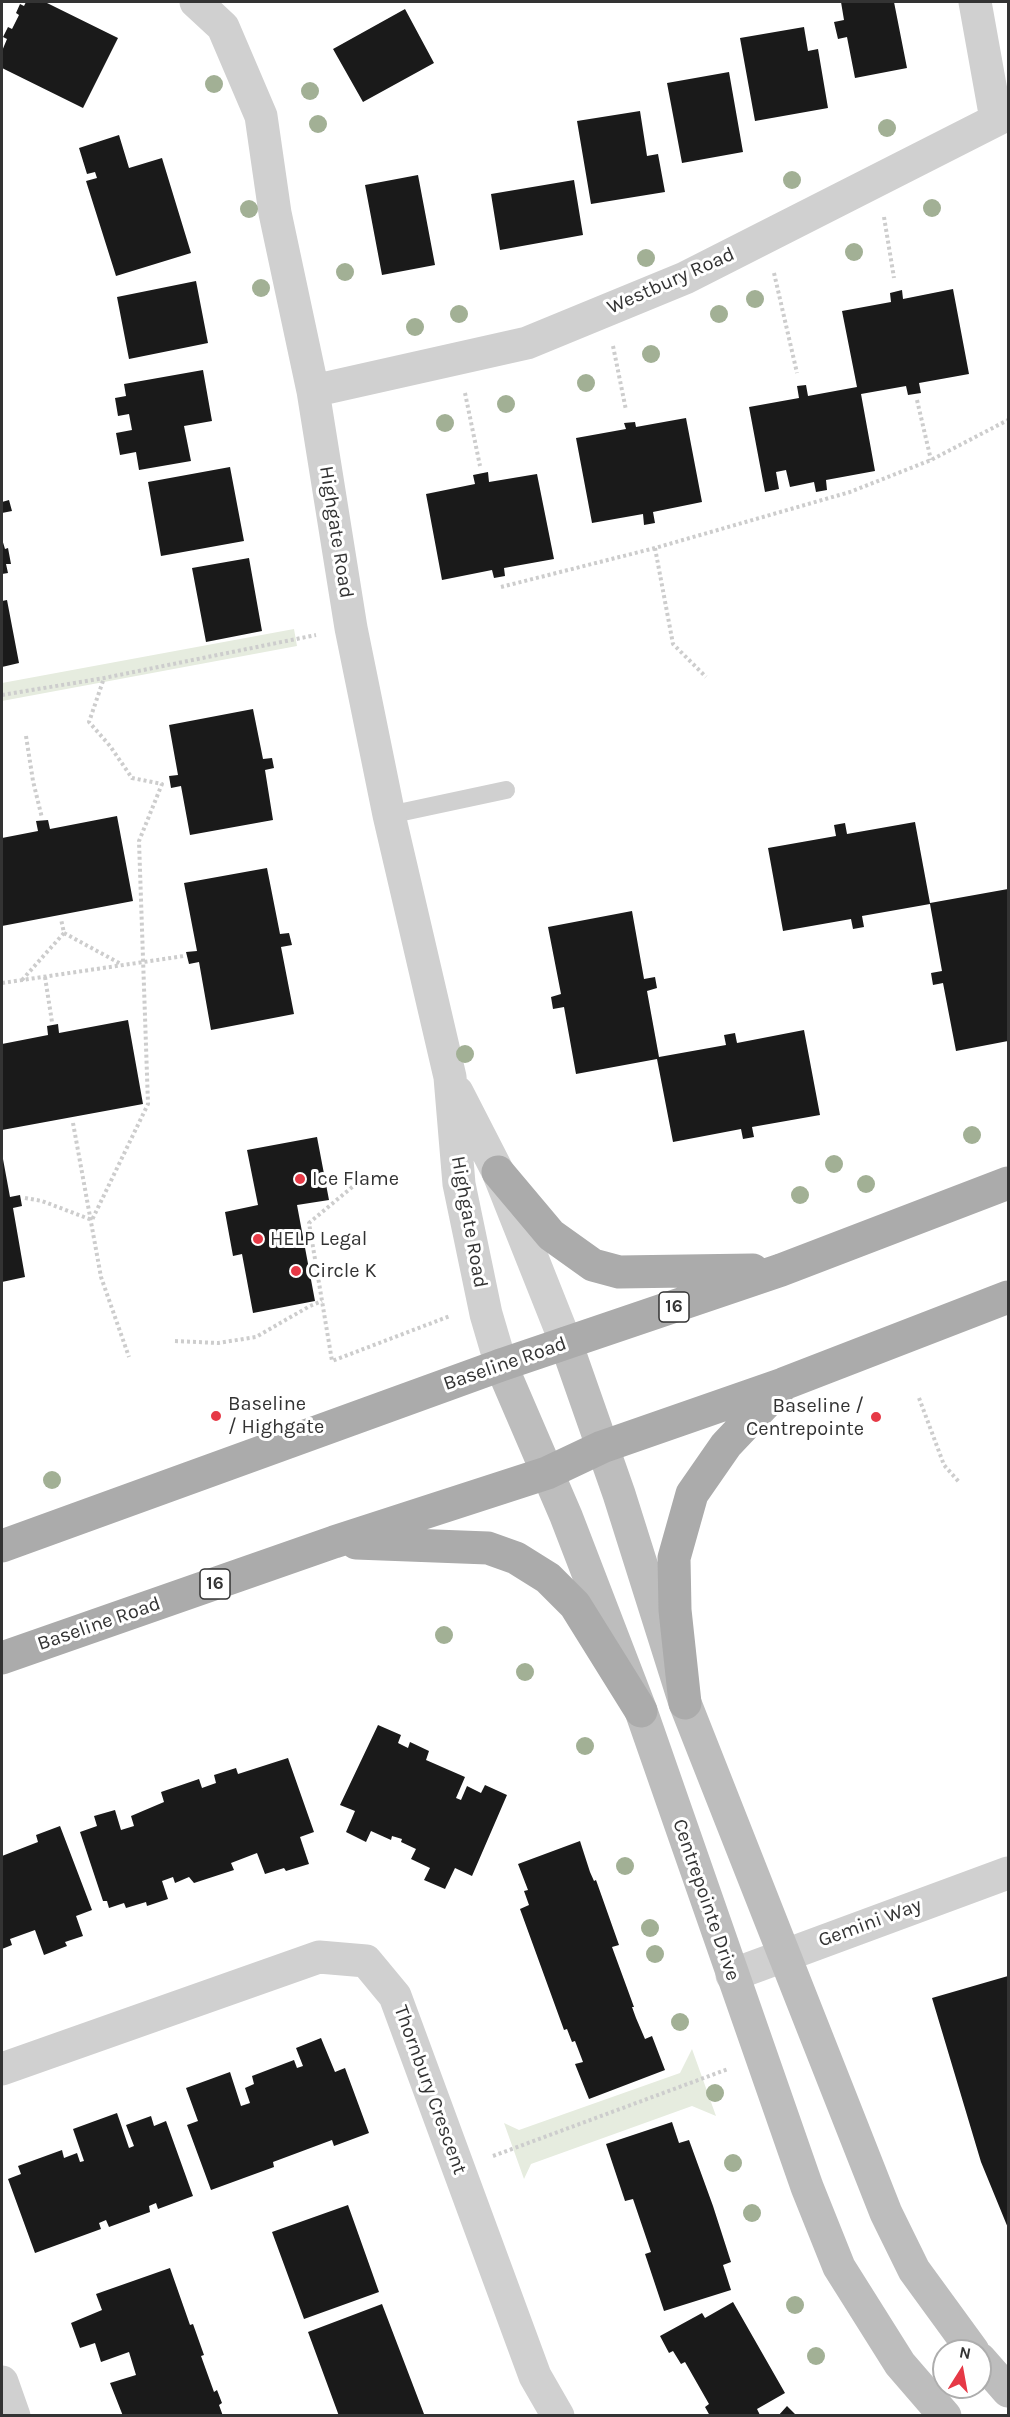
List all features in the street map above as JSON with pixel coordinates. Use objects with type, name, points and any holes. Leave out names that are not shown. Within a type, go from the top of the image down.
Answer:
[{"type":"main road","points":[[498,1172],[551,1235],[593,1265],[619,1272],[781,1270]]},
{"type":"main road","name":"Baseline Road","points":[[2,1546],[501,1365],[781,1270],[1008,1183]]},
{"type":"main road","name":"Baseline Road","points":[[2,1658],[334,1542],[547,1473],[602,1447],[783,1384],[1008,1297]]},
{"type":"main road","points":[[685,1703],[675,1610],[674,1558],[692,1494],[726,1445],[783,1384]]},
{"type":"main road","points":[[334,1542],[488,1548],[516,1558],[548,1578],[575,1605],[641,1711]]},
{"type":"street","name":"Highgate Road","points":[[196,2],[223,27],[261,116],[275,213],[313,391],[351,628],[389,815],[450,1077],[459,1184],[484,1308],[501,1365]]},
{"type":"street","points":[[975,2],[1002,117]]},
{"type":"street","name":"Westbury Road","points":[[313,391],[526,343],[685,278],[1002,117]]},
{"type":"street","name":"Highgate Road","points":[[450,1077],[498,1172],[566,1343]]},
{"type":"street","points":[[566,1343],[685,1703],[885,2213],[914,2270],[964,2339]]},
{"type":"street","name":"Centrepointe Drive","points":[[501,1365],[566,1516],[641,1711],[761,2058],[807,2187],[839,2267],[900,2364],[945,2415]]},
{"type":"street","name":"Gemini Way","points":[[732,1975],[1008,1873]]},
{"type":"street","name":"Thornbury Crescent","points":[[2,2069],[319,1957],[366,1960],[395,1996],[535,2376],[558,2415]]},
{"type":"street","points":[[992,2373],[1008,2391]]},
{"type":"street","points":[[2,2382],[14,2415]]},
{"type":"lane","points":[[389,815],[506,790]]},
{"type":"path","points":[[878,180],[894,278]]},
{"type":"path","points":[[766,237],[797,373]]},
{"type":"path","points":[[606,310],[626,410]]},
{"type":"path","points":[[458,359],[480,466]]},
{"type":"path","points":[[917,400],[931,460]]},
{"type":"path","points":[[501,587],[654,548],[831,498],[931,460],[1008,420]]},
{"type":"path","points":[[654,548],[673,644],[706,677]]},
{"type":"path","points":[[2,695],[104,678],[351,628]]},
{"type":"path","points":[[92,1221],[148,1104],[139,841],[162,784],[132,778],[110,746],[89,722],[104,678]]},
{"type":"path","points":[[27,736],[33,781],[42,818]]},
{"type":"path","points":[[61,920],[64,933],[122,964]]},
{"type":"path","points":[[22,980],[64,933]]},
{"type":"path","points":[[2,983],[143,960],[184,956]]},
{"type":"path","points":[[45,977],[52,1022]]},
{"type":"path","points":[[73,1123],[101,1277],[129,1356]]},
{"type":"path","points":[[357,1183],[309,1223],[332,1361],[454,1314]]},
{"type":"path","points":[[25,1198],[42,1201],[92,1221]]},
{"type":"path","points":[[175,1341],[218,1343],[256,1337],[322,1301]]},
{"type":"path","points":[[919,1398],[944,1465],[959,1482]]},
{"type":"path","points":[[459,2169],[761,2058]]},
{"type":"shaded area","points":[[294,629],[297,646],[2,701],[2,683]]},
{"type":"shaded area","points":[[692,2049],[716,2116],[692,2106],[531,2164],[524,2179],[504,2123],[519,2130],[680,2073]]},
{"type":"building","points":[[26,2],[45,2],[118,38],[83,108],[2,68],[2,51],[7,39],[3,37],[8,27],[12,29],[19,15],[16,13],[20,4],[24,6]]},
{"type":"building","points":[[841,2],[894,2],[907,68],[855,78],[847,37],[838,39],[834,22],[844,20]]},
{"type":"building","points":[[405,9],[434,63],[363,102],[333,49]]},
{"type":"building","points":[[804,27],[808,51],[818,49],[828,108],[755,121],[740,38]]},
{"type":"building","points":[[729,72],[743,152],[682,163],[667,83]]},
{"type":"building","points":[[640,111],[647,156],[658,154],[665,192],[591,204],[577,121]]},
{"type":"building","points":[[119,135],[129,168],[162,158],[191,253],[116,276],[86,181],[97,178],[95,172],[87,174],[79,148]]},
{"type":"building","points":[[418,175],[435,265],[382,275],[365,185]]},
{"type":"building","points":[[574,180],[583,235],[500,250],[491,194]]},
{"type":"building","points":[[196,281],[208,343],[129,359],[117,297]]},
{"type":"building","points":[[953,289],[969,374],[919,383],[921,393],[908,395],[906,386],[861,394],[875,471],[826,480],[827,490],[816,492],[814,482],[790,487],[786,470],[776,472],[779,489],[765,492],[749,407],[799,398],[797,386],[806,385],[808,396],[857,387],[842,311],[891,302],[890,293],[902,290],[903,299]]},
{"type":"building","points":[[203,370],[212,421],[184,426],[191,461],[139,470],[136,452],[120,455],[116,433],[132,430],[129,414],[118,416],[115,398],[126,396],[124,384]]},
{"type":"building","points":[[686,418],[702,502],[653,512],[655,523],[644,525],[643,514],[592,523],[576,438],[626,429],[624,423],[635,422],[636,427]]},
{"type":"building","points":[[230,467],[244,541],[161,556],[148,482]]},
{"type":"building","points":[[488,472],[489,482],[537,474],[554,559],[504,568],[505,576],[494,578],[492,570],[442,580],[426,494],[475,484],[473,475]]},
{"type":"building","points":[[9,500],[12,511],[2,513],[2,502]]},
{"type":"building","points":[[2,539],[5,549],[8,548],[11,564],[6,564],[8,573],[2,574]]},
{"type":"building","points":[[249,558],[262,631],[206,642],[192,568]]},
{"type":"building","points":[[7,600],[19,663],[2,667],[2,601]]},
{"type":"building","points":[[253,709],[263,759],[272,758],[274,768],[265,770],[273,820],[190,835],[181,786],[171,788],[169,776],[178,775],[169,725]]},
{"type":"building","points":[[117,816],[133,901],[2,926],[2,838],[38,831],[36,821],[48,820],[50,829]]},
{"type":"building","points":[[915,822],[930,903],[1008,889],[1008,1041],[956,1051],[943,983],[933,985],[931,973],[942,971],[930,904],[862,916],[864,927],[853,929],[851,919],[783,931],[768,848],[836,836],[834,825],[845,823],[847,834]]},
{"type":"building","points":[[267,868],[280,934],[289,933],[292,945],[281,947],[294,1014],[211,1030],[199,962],[189,964],[186,952],[197,951],[184,883]]},
{"type":"building","points":[[632,911],[644,979],[655,977],[657,988],[647,991],[659,1057],[726,1045],[724,1035],[735,1033],[737,1043],[804,1030],[820,1115],[752,1127],[754,1137],[743,1139],[741,1129],[673,1142],[657,1059],[576,1074],[564,1007],[553,1009],[551,997],[561,994],[548,927]]},
{"type":"building","points":[[128,1020],[143,1104],[2,1130],[2,1044],[48,1035],[47,1026],[58,1024],[59,1033]]},
{"type":"building","points":[[317,1137],[329,1200],[297,1205],[315,1301],[253,1313],[242,1254],[233,1256],[225,1212],[258,1205],[247,1150]]},
{"type":"building","points":[[3,1159],[10,1197],[20,1195],[22,1206],[13,1208],[25,1277],[2,1282]]},
{"type":"building","points":[[378,1725],[401,1735],[398,1743],[408,1748],[410,1742],[429,1751],[426,1760],[465,1777],[456,1798],[461,1800],[467,1786],[481,1793],[485,1785],[507,1795],[472,1876],[455,1868],[445,1889],[424,1880],[430,1868],[411,1859],[416,1849],[401,1842],[402,1839],[392,1836],[391,1840],[371,1831],[366,1842],[346,1832],[355,1811],[340,1805]]},
{"type":"building","points":[[288,1758],[314,1832],[300,1837],[309,1864],[265,1874],[257,1853],[231,1863],[234,1870],[194,1883],[189,1877],[175,1883],[173,1877],[162,1881],[168,1899],[147,1906],[146,1902],[126,1908],[124,1903],[109,1908],[107,1901],[103,1901],[80,1832],[97,1826],[94,1816],[115,1810],[121,1830],[134,1826],[131,1816],[164,1802],[161,1792],[199,1779],[202,1788],[216,1783],[214,1775],[236,1768],[238,1774]]},
{"type":"building","points":[[60,1826],[92,1910],[76,1916],[83,1936],[65,1942],[67,1946],[44,1955],[35,1930],[10,1939],[12,1945],[2,1949],[2,1856],[38,1842],[36,1835]]},
{"type":"building","points":[[580,1841],[619,1945],[612,1947],[636,2018],[645,2039],[652,2036],[665,2070],[589,2099],[575,2064],[583,2062],[575,2041],[572,2042],[567,2029],[564,2030],[520,1909],[529,1905],[524,1891],[528,1890],[518,1864]]},
{"type":"building","points":[[1008,1976],[1008,2228],[981,2162],[932,1998]]},
{"type":"building","points":[[321,2038],[335,2072],[345,2068],[369,2133],[334,2146],[332,2140],[273,2162],[274,2167],[211,2190],[187,2125],[198,2121],[186,2088],[230,2072],[241,2106],[250,2103],[245,2088],[254,2084],[252,2076],[294,2060],[297,2068],[303,2066],[296,2048]]},
{"type":"building","points":[[117,2113],[129,2148],[134,2146],[126,2125],[151,2116],[154,2126],[166,2121],[193,2196],[158,2209],[156,2203],[149,2206],[150,2212],[109,2227],[106,2220],[99,2223],[101,2229],[35,2253],[8,2179],[21,2174],[18,2166],[62,2150],[64,2158],[77,2153],[80,2162],[84,2161],[73,2129]]},
{"type":"building","points":[[672,2122],[679,2143],[689,2140],[713,2206],[731,2262],[723,2265],[731,2290],[664,2311],[645,2254],[651,2252],[633,2199],[625,2201],[606,2144]]},
{"type":"building","points":[[348,2205],[379,2292],[304,2319],[272,2232]]},
{"type":"building","points":[[170,2268],[190,2325],[193,2324],[204,2355],[201,2356],[214,2392],[217,2390],[222,2403],[219,2405],[223,2416],[123,2416],[110,2383],[136,2375],[129,2352],[101,2362],[95,2343],[80,2348],[71,2323],[102,2310],[96,2294]]},
{"type":"building","points":[[733,2302],[785,2393],[757,2409],[760,2415],[758,2416],[710,2416],[705,2407],[709,2404],[685,2362],[681,2364],[673,2351],[669,2353],[660,2336],[702,2313],[705,2318]]},
{"type":"building","points":[[382,2304],[424,2414],[339,2416],[308,2332]]},
{"type":"building","points":[[787,2406],[797,2416],[778,2416]]},
{"type":"place","name":"Ice Flame","points":[[300,1179]]},
{"type":"place","name":"HELP Legal","points":[[258,1239]]},
{"type":"place","name":"Circle K","points":[[296,1271]]},
{"type":"place","name":"Baseline / Highgate","points":[[216,1416]]},
{"type":"place","name":"Baseline / Centrepointe","points":[[876,1417]]}]
